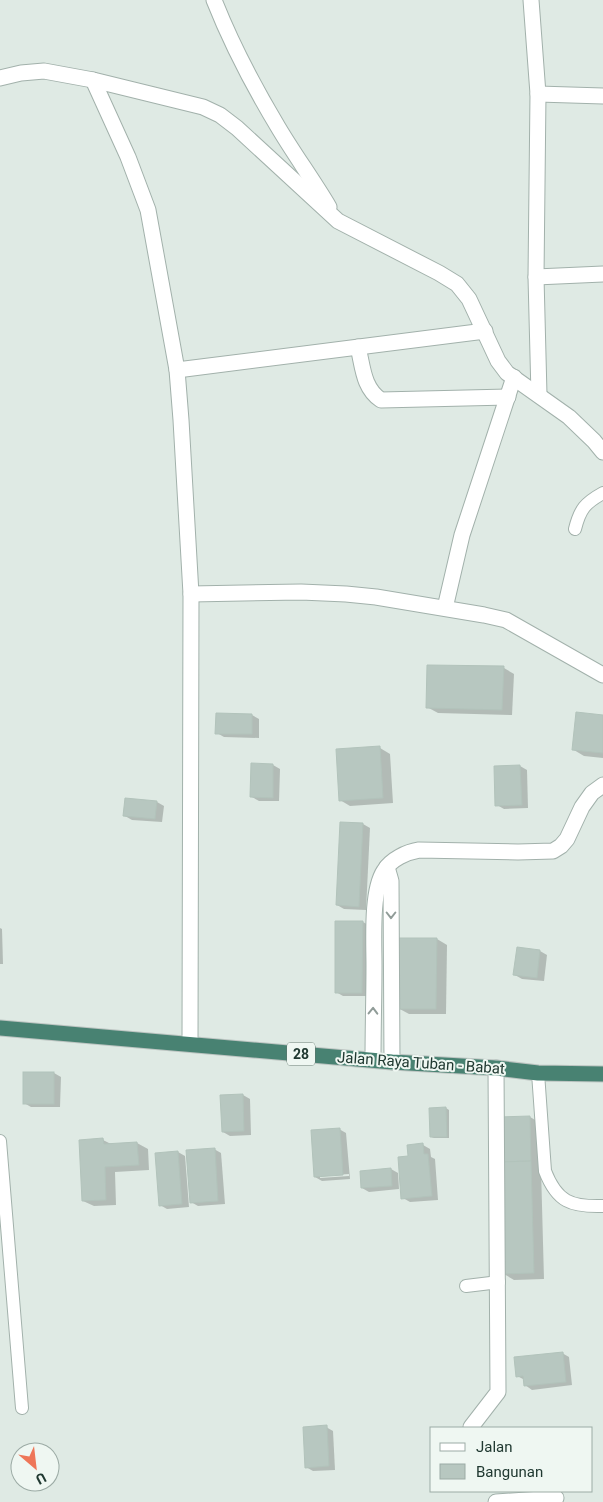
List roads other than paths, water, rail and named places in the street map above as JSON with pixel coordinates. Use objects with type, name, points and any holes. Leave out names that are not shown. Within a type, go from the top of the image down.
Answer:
[{"type":"highway","name":"Jalan Raya Tuban - Babat","points":[[0,1028],[392,1062],[496,1068],[538,1073],[603,1074]]},
{"type":"street","points":[[214,0],[243,64],[278,127],[338,221]]},
{"type":"street","points":[[531,0],[538,94],[536,277],[539,395]]},
{"type":"street","points":[[0,78],[21,73],[44,71],[93,80],[203,107],[220,115],[237,128],[338,221],[457,284],[469,299],[498,361],[507,373],[569,417],[603,452]]},
{"type":"street","points":[[93,80],[128,157],[148,210],[177,370],[191,594],[190,1044]]},
{"type":"street","points":[[538,94],[603,96]]},
{"type":"street","points":[[536,277],[603,274]]},
{"type":"street","points":[[177,370],[485,331]]},
{"type":"street","points":[[358,348],[367,386],[372,394],[381,400],[508,397]]},
{"type":"street","points":[[444,608],[462,535],[514,377]]},
{"type":"street","points":[[191,594],[310,592],[376,597],[506,620],[603,675]]},
{"type":"street","points":[[373,1060],[375,913],[380,880],[387,866],[402,856],[419,850],[553,851],[567,839],[582,806],[592,793],[603,785]]},
{"type":"street","points":[[387,866],[392,881],[392,1062]]},
{"type":"street","points":[[471,1427],[498,1392],[499,1282],[496,1068]]},
{"type":"street","points":[[496,1502],[556,1498]]},
{"type":"lane","points":[[575,528],[579,513],[595,497],[603,493]]},
{"type":"lane","points":[[538,1073],[545,1171],[550,1183],[557,1195],[568,1203],[603,1206]]},
{"type":"lane","points":[[0,1141],[22,1408]]},
{"type":"lane","points":[[466,1286],[499,1282]]}]
